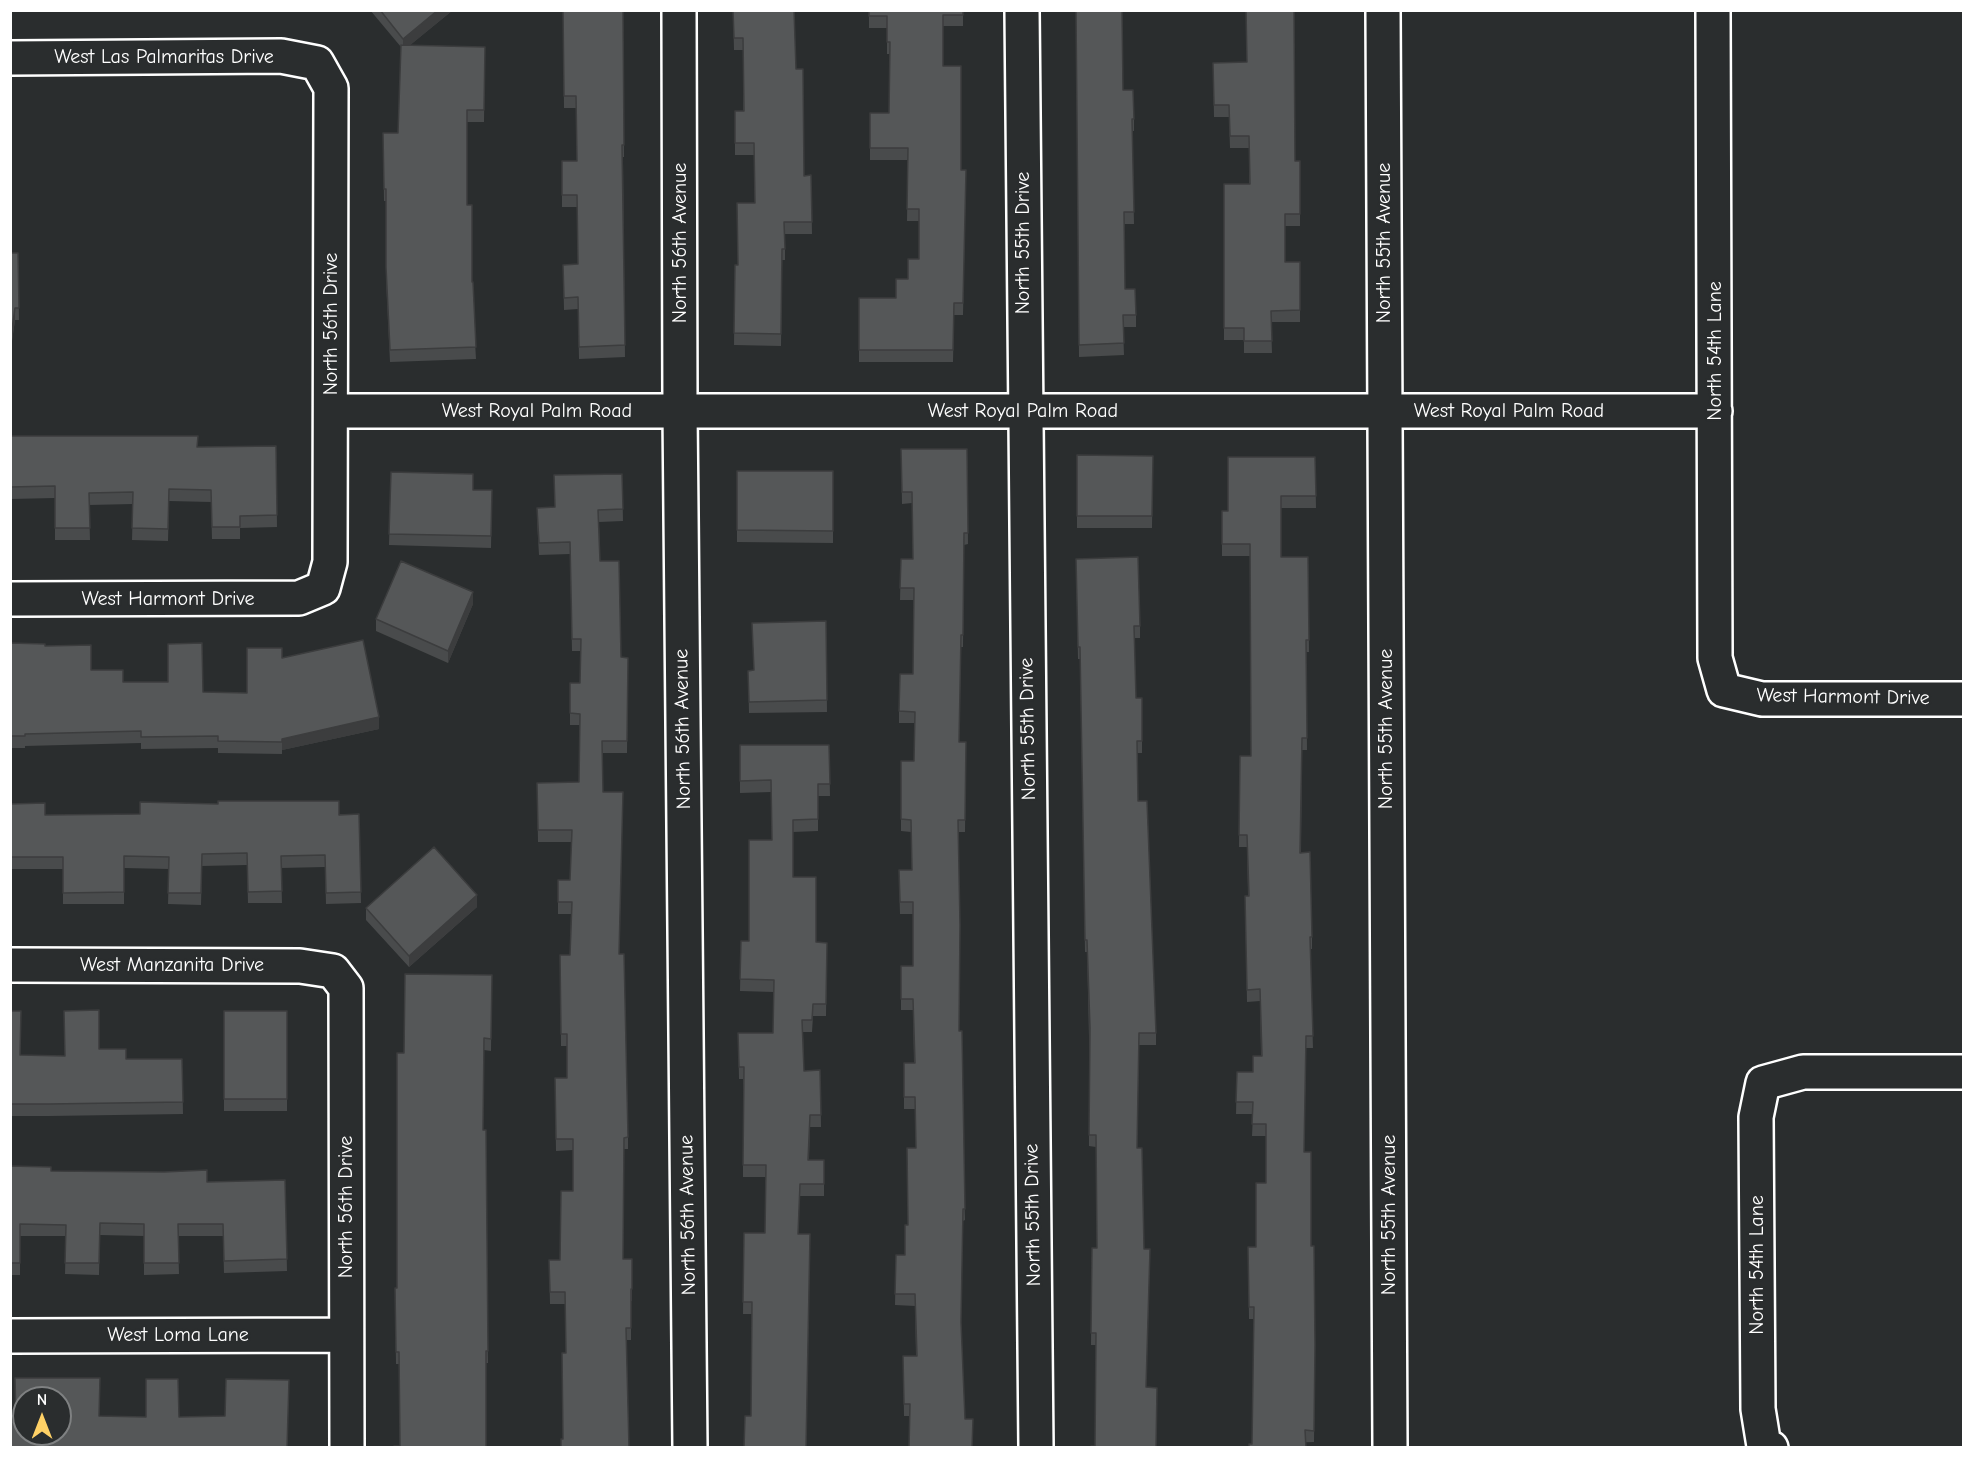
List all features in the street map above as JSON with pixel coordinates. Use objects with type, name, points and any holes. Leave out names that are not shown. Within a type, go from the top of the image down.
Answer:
[{"type":"street","name":"North 56th Avenue","points":[[679,10],[680,411],[690,1448]]},
{"type":"street","name":"North 55th Drive","points":[[1022,10],[1024,411],[1036,1448]]},
{"type":"street","name":"North 55th Avenue","points":[[1383,10],[1390,1448]]},
{"type":"street","name":"North 54th Lane","points":[[1713,10],[1715,658],[1724,690]]},
{"type":"street","name":"West Las Palmaritas Drive","points":[[10,58],[281,56],[317,63]]},
{"type":"street","name":"North 56th Drive","points":[[317,63],[331,88],[330,562],[324,588]]},
{"type":"street","name":"West Royal Palm Road","points":[[331,411],[1715,411]]},
{"type":"street","name":"West Harmont Drive","points":[[10,599],[299,598],[324,588]]},
{"type":"street","name":"West Harmont Drive","points":[[1724,690],[1762,699],[1964,699]]},
{"type":"street","name":"West Manzanita Drive","points":[[10,965],[300,966],[333,971]]},
{"type":"street","name":"North 56th Drive","points":[[333,971],[346,988],[347,1448]]},
{"type":"street","name":"North 54th Lane","points":[[1768,1447],[1758,1409],[1756,1117],[1763,1083],[1803,1072],[1964,1072]]},
{"type":"street","name":"West Loma Lane","points":[[10,1336],[345,1335]]},
{"type":"building","points":[[380,10],[438,10],[403,39]]},
{"type":"building","points":[[563,10],[623,10],[624,145],[622,145],[625,345],[579,347],[578,297],[564,298],[563,265],[578,264],[577,195],[562,195],[562,161],[577,161],[576,96],[564,96]]},
{"type":"building","points":[[733,10],[794,10],[796,69],[803,69],[804,176],[811,175],[812,222],[784,222],[781,334],[734,333],[735,265],[738,265],[737,203],[755,203],[754,143],[735,143],[735,111],[744,111],[743,38],[734,38]]},
{"type":"building","points":[[869,10],[963,10],[963,15],[943,15],[943,66],[961,66],[961,170],[966,170],[963,303],[954,303],[953,350],[859,350],[859,298],[896,298],[896,279],[908,279],[908,259],[919,259],[919,209],[907,209],[908,148],[870,148],[870,113],[889,113],[890,42],[887,42],[887,16],[869,16]]},
{"type":"building","points":[[1076,10],[1122,10],[1123,90],[1133,90],[1134,119],[1132,119],[1134,212],[1124,212],[1125,289],[1135,289],[1136,315],[1123,315],[1124,343],[1079,345]]},
{"type":"building","points":[[1246,10],[1294,10],[1295,161],[1300,161],[1300,214],[1285,214],[1285,262],[1300,262],[1300,310],[1271,311],[1272,341],[1244,341],[1244,328],[1224,328],[1224,184],[1250,184],[1249,136],[1230,136],[1229,105],[1214,105],[1213,63],[1247,62]]},
{"type":"building","points":[[401,45],[485,47],[484,110],[467,110],[467,205],[472,205],[472,282],[476,347],[390,350],[383,133],[398,133]]},
{"type":"building","points":[[10,253],[18,253],[19,308],[15,308],[10,343]]},
{"type":"building","points":[[10,436],[198,436],[197,447],[276,446],[277,515],[240,516],[240,527],[212,527],[211,490],[169,489],[168,529],[132,528],[133,492],[89,493],[90,528],[55,528],[55,486],[10,487]]},
{"type":"building","points":[[901,449],[967,449],[968,533],[964,533],[959,742],[966,742],[965,820],[958,820],[959,1031],[962,1031],[965,1209],[963,1209],[961,1322],[965,1419],[973,1419],[972,1448],[909,1448],[910,1404],[904,1404],[903,1356],[917,1356],[915,1294],[895,1294],[896,1255],[905,1255],[905,1225],[908,1225],[907,1148],[916,1148],[915,1097],[904,1097],[904,1063],[915,1063],[913,999],[901,999],[901,966],[913,966],[913,902],[900,902],[899,870],[912,870],[911,820],[901,819],[901,761],[914,761],[915,712],[899,711],[900,674],[913,674],[914,588],[900,588],[901,559],[913,559],[912,492],[902,492]]},
{"type":"building","points":[[1077,455],[1153,456],[1152,516],[1077,516]]},
{"type":"building","points":[[1228,457],[1315,457],[1316,496],[1281,496],[1281,557],[1308,557],[1307,738],[1302,738],[1300,853],[1310,852],[1313,1036],[1306,1036],[1304,1152],[1311,1152],[1311,1246],[1314,1246],[1315,1345],[1314,1431],[1305,1430],[1306,1448],[1249,1448],[1249,1444],[1252,1444],[1254,1307],[1249,1307],[1248,1247],[1256,1247],[1256,1183],[1266,1183],[1266,1124],[1252,1124],[1253,1102],[1236,1102],[1237,1072],[1253,1072],[1253,1056],[1262,1056],[1260,989],[1247,990],[1245,896],[1249,896],[1247,835],[1239,835],[1240,756],[1251,756],[1250,544],[1222,544],[1222,511],[1228,511]]},
{"type":"building","points":[[737,471],[833,471],[833,531],[737,530]]},
{"type":"building","points":[[391,472],[473,474],[473,490],[492,490],[491,536],[389,534]]},
{"type":"building","points":[[622,474],[623,509],[598,510],[600,561],[619,561],[621,657],[628,658],[627,741],[602,741],[603,792],[623,792],[619,954],[624,954],[628,1137],[624,1138],[623,1259],[632,1259],[631,1328],[626,1328],[629,1448],[561,1448],[561,1439],[563,1439],[562,1353],[566,1353],[565,1292],[550,1292],[549,1260],[560,1260],[561,1191],[573,1191],[573,1139],[556,1139],[555,1078],[567,1078],[567,1034],[561,1034],[560,955],[570,955],[572,902],[558,902],[558,880],[570,880],[572,830],[538,830],[537,783],[579,782],[580,714],[570,713],[570,683],[580,683],[581,639],[572,639],[570,542],[539,543],[537,508],[555,507],[554,475]]},
{"type":"building","points":[[1138,557],[1140,626],[1134,626],[1136,698],[1142,698],[1142,741],[1137,741],[1138,801],[1147,801],[1156,1033],[1139,1033],[1137,1148],[1142,1148],[1144,1249],[1150,1249],[1146,1387],[1157,1388],[1156,1448],[1091,1448],[1095,1446],[1096,1333],[1091,1333],[1092,1248],[1097,1248],[1096,1135],[1089,1135],[1090,1028],[1087,940],[1085,940],[1080,647],[1078,647],[1076,559]]},
{"type":"building","points":[[401,561],[473,592],[448,651],[376,619]]},
{"type":"building","points":[[826,621],[827,700],[749,702],[748,671],[754,670],[752,623]]},
{"type":"building","points":[[363,640],[379,717],[282,739],[282,742],[218,741],[218,736],[141,737],[141,731],[10,736],[10,643],[45,644],[45,646],[91,645],[91,670],[123,670],[123,682],[168,682],[168,644],[202,643],[203,692],[247,693],[247,648],[282,648],[282,658]]},
{"type":"building","points":[[740,745],[829,745],[830,784],[818,784],[818,819],[793,820],[793,877],[816,877],[816,942],[827,943],[826,1004],[813,1004],[812,1020],[802,1020],[804,1071],[820,1070],[821,1115],[810,1115],[808,1160],[824,1160],[824,1184],[800,1184],[798,1234],[810,1234],[806,1448],[744,1448],[745,1416],[751,1416],[752,1302],[743,1302],[744,1233],[765,1233],[766,1165],[743,1165],[744,1067],[739,1067],[738,1033],[773,1033],[774,980],[740,979],[741,941],[749,941],[749,840],[772,840],[771,780],[740,781]]},
{"type":"building","points":[[218,801],[339,801],[339,815],[359,814],[361,892],[326,893],[325,855],[281,856],[282,891],[248,892],[247,853],[202,854],[201,893],[168,893],[169,857],[124,856],[124,892],[63,893],[63,857],[10,857],[10,804],[45,803],[45,815],[140,814],[140,802],[218,804]]},
{"type":"building","points":[[434,847],[477,895],[409,956],[366,908]]},
{"type":"building","points":[[405,974],[492,975],[491,1039],[484,1038],[483,1130],[486,1130],[488,1351],[486,1351],[486,1448],[394,1448],[394,1446],[400,1446],[399,1352],[396,1352],[395,1288],[397,1288],[397,1053],[404,1053]]},
{"type":"building","points":[[99,1010],[99,1049],[126,1049],[126,1059],[182,1059],[183,1102],[10,1104],[10,1011],[21,1011],[20,1055],[65,1056],[64,1011]]},
{"type":"building","points":[[224,1011],[287,1011],[287,1099],[224,1099]]},
{"type":"building","points":[[10,1166],[51,1167],[51,1171],[207,1170],[207,1182],[285,1180],[287,1259],[224,1261],[223,1224],[178,1224],[179,1263],[144,1263],[144,1224],[100,1223],[99,1263],[65,1263],[66,1225],[20,1224],[20,1263],[10,1263]]},
{"type":"building","points":[[15,1378],[100,1378],[99,1416],[146,1417],[146,1379],[178,1379],[179,1417],[225,1416],[226,1379],[289,1380],[287,1448],[10,1448],[10,1421],[12,1421],[12,1446],[72,1446],[72,1386],[15,1386]]}]
